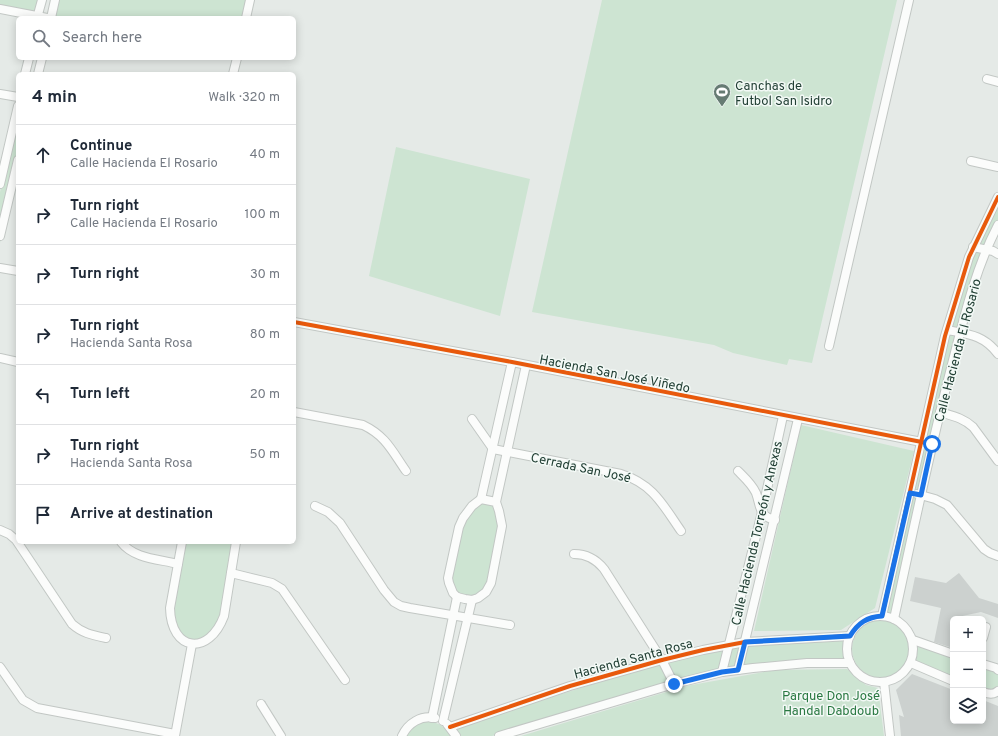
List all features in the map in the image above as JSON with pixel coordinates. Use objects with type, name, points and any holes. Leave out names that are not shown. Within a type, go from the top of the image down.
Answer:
[{"type":"street","points":[[38,16],[42,0]]},
{"type":"street","points":[[52,16],[56,0]]},
{"type":"street","points":[[246,16],[250,0]]},
{"type":"street","points":[[829,346],[909,0]]},
{"type":"street","points":[[0,9],[33,16]]},
{"type":"street","points":[[26,72],[28,60]]},
{"type":"street","points":[[38,72],[42,60]]},
{"type":"street","points":[[234,72],[236,60]]},
{"type":"street","points":[[987,79],[998,82]]},
{"type":"street","points":[[0,94],[16,98]]},
{"type":"street","points":[[0,236],[16,182],[0,180],[16,114]]},
{"type":"street","points":[[971,161],[998,167]]},
{"type":"street","name":"Calle Hacienda El Rosario","points":[[882,616],[955,299],[973,247],[998,197]]},
{"type":"street","name":"Calle Hacienda El Rosario","points":[[894,619],[932,444],[960,332],[970,295],[986,250],[998,225]]},
{"type":"street","points":[[973,247],[998,254]]},
{"type":"street","points":[[0,268],[16,272]]},
{"type":"street","name":"Hacienda San José Viñedo","points":[[296,322],[512,362],[932,444]]},
{"type":"street","points":[[947,330],[979,337],[995,349],[998,354]]},
{"type":"street","points":[[0,358],[16,362]]},
{"type":"street","points":[[512,362],[482,499],[467,511],[459,528],[448,578],[451,589],[457,597],[472,600],[478,598],[486,592],[491,582],[502,526],[496,502],[526,365]]},
{"type":"street","points":[[296,412],[363,425],[374,430],[383,438],[406,471]]},
{"type":"street","points":[[940,412],[959,417],[968,422],[998,461]]},
{"type":"street","name":"Calle Hacienda Torreón y Anexas","points":[[722,672],[762,512],[783,416]]},
{"type":"street","points":[[472,419],[493,449]]},
{"type":"street","name":"Calle Hacienda Torreón y Anexas","points":[[738,670],[798,419]]},
{"type":"street","name":"Cerrada San José","points":[[493,449],[621,474],[634,478],[644,483],[651,490],[681,531]]},
{"type":"street","points":[[738,471],[749,482],[756,493],[762,512],[769,518],[775,520]]},
{"type":"street","points":[[910,493],[941,501],[947,505],[984,549],[998,556]]},
{"type":"street","points":[[482,499],[496,502]]},
{"type":"street","points":[[315,506],[328,512],[340,523],[384,590],[394,602],[406,607],[510,625]]},
{"type":"street","points":[[0,530],[9,534],[16,540]]},
{"type":"street","points":[[19,544],[72,624],[78,630],[106,638]]},
{"type":"street","points":[[123,544],[132,552],[139,555],[178,564]]},
{"type":"street","points":[[182,544],[170,608],[170,619],[174,632],[180,638],[192,644],[207,640],[217,632],[221,625],[224,616],[236,544]]},
{"type":"street","points":[[574,554],[586,556],[600,564],[662,660],[674,684]]},
{"type":"street","points":[[231,573],[272,583],[282,589],[345,680]]},
{"type":"street","points":[[432,718],[457,597]]},
{"type":"street","points":[[442,721],[472,600]]},
{"type":"street","points":[[874,616],[894,619],[906,628],[912,640],[913,656],[911,663],[906,671],[892,680],[884,682],[871,681],[860,676],[850,663],[847,649],[850,636],[854,629],[863,621],[874,616]]},
{"type":"street","name":"Hacienda Santa Rosa","points":[[450,727],[570,686],[662,660],[745,642],[850,636]]},
{"type":"street","points":[[912,640],[950,653]]},
{"type":"street","points":[[0,667],[23,700],[37,708],[175,735],[192,644]]},
{"type":"street","points":[[499,736],[674,684],[722,672],[807,663],[850,663]]},
{"type":"street","points":[[911,663],[950,679]]},
{"type":"street","points":[[986,665],[998,670]]},
{"type":"street","points":[[884,682],[890,736]]},
{"type":"street","points":[[986,693],[995,694],[998,691]]},
{"type":"street","points":[[261,704],[281,736]]},
{"type":"street","points":[[402,736],[406,729],[417,720],[432,718],[442,721],[450,727],[456,736]]},
{"type":"green space","points":[[0,0],[38,0],[35,11],[0,5]]},
{"type":"green space","points":[[59,0],[247,0],[243,16],[55,16]]},
{"type":"green space","name":"Canchas de Futbol San Isidro","points":[[602,0],[897,0],[812,363],[789,359],[787,365],[733,353],[714,345],[532,312]]},
{"type":"green space","points":[[16,123],[16,173],[0,243],[0,192]]},
{"type":"green space","points":[[396,147],[530,179],[500,316],[369,276]]},
{"type":"green space","points":[[998,202],[998,222],[985,247],[893,615],[884,614],[948,334],[971,258]]},
{"type":"green space","points":[[801,425],[914,451],[875,608],[841,630],[754,631]]},
{"type":"green space","points":[[482,502],[491,503],[497,511],[500,526],[490,582],[484,592],[473,597],[458,594],[452,587],[450,580],[461,528],[466,517]]},
{"type":"green space","points":[[184,544],[234,544],[222,617],[217,630],[198,641],[181,636],[174,626],[171,608]]},
{"type":"green space","points":[[875,620],[887,620],[902,628],[910,643],[910,655],[902,670],[887,678],[875,678],[860,670],[852,655],[852,643],[860,628]]},
{"type":"green space","points":[[847,638],[845,649],[846,659],[676,681],[492,736],[459,736],[454,728],[666,661],[748,644]]},
{"type":"green space","points":[[915,644],[950,655],[950,677],[915,662]]},
{"type":"green space","points":[[986,667],[998,674],[998,688],[994,691],[986,690]]},
{"type":"green space","name":"Parque Don José Handal Dabdoub","points":[[847,669],[866,685],[878,688],[884,736],[521,736],[686,686],[775,670]]},
{"type":"green space","points":[[428,721],[442,726],[452,736],[406,736],[415,726]]},
{"type":"building","points":[[959,573],[979,598],[998,604],[998,618],[981,612],[962,616],[950,616],[950,647],[934,642],[941,608],[910,601],[915,577],[946,583]]},
{"type":"building","points":[[912,674],[950,689],[950,724],[986,724],[986,701],[998,706],[998,736],[901,736],[899,715],[904,717],[896,690]]},
{"type":"cycle path","points":[[882,616],[945,336],[969,257],[998,197]]},
{"type":"cycle path","points":[[296,322],[512,362],[932,444]]},
{"type":"cycle path","points":[[450,727],[570,686],[703,650],[745,642],[850,636]]},
{"type":"place","name":"Canchas de Futbol San Isidro","points":[[722,107]]},
{"type":"route","points":[[674,684],[722,672],[738,670],[745,642],[850,636],[860,623],[874,616],[882,616],[910,493],[921,495],[932,444]]}]
